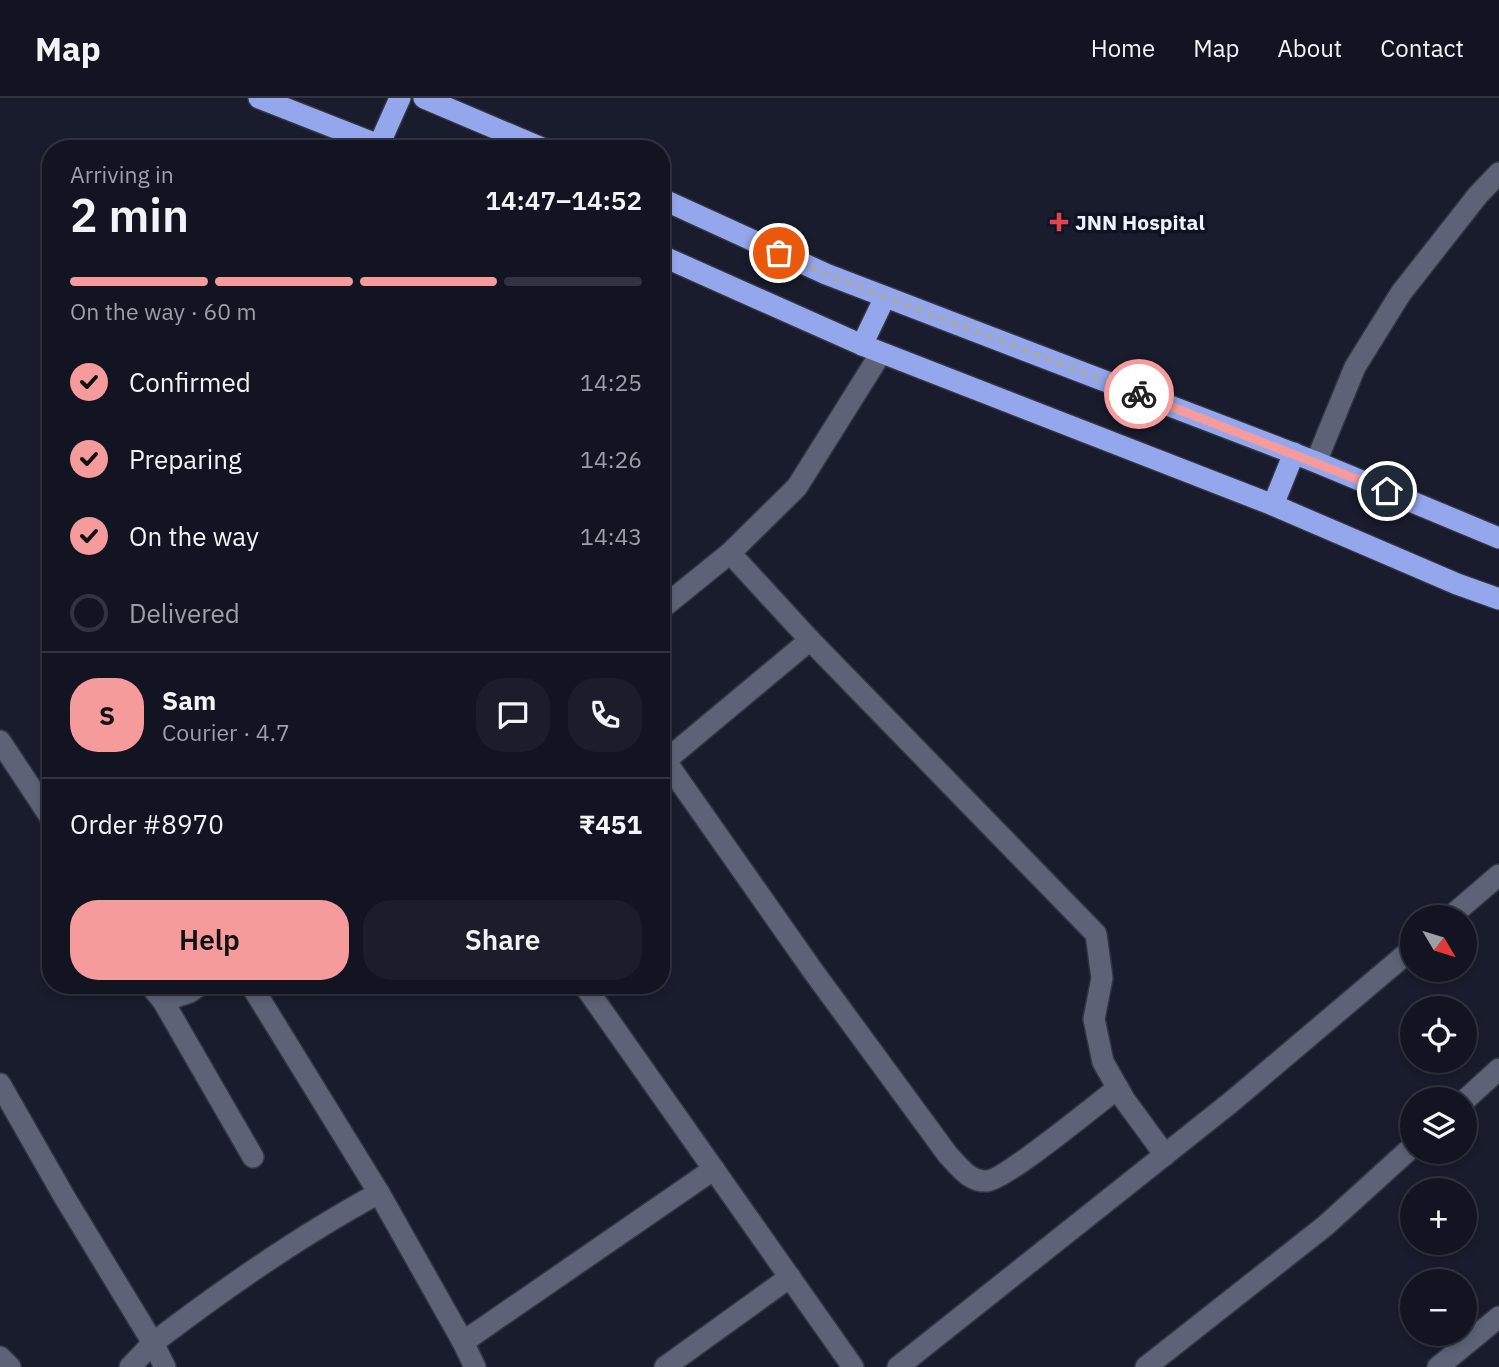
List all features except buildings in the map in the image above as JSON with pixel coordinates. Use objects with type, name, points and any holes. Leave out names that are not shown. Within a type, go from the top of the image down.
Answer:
[{"type":"highway","points":[[259,98],[366,140]]},
{"type":"highway","points":[[386,140],[400,98]]},
{"type":"highway","points":[[424,98],[523,140]]},
{"type":"highway","points":[[670,203],[826,274],[1294,453],[1499,538]]},
{"type":"highway","points":[[670,260],[871,349],[1273,505],[1457,584],[1499,599]]},
{"type":"highway","points":[[871,349],[885,297]]},
{"type":"highway","points":[[1273,505],[1294,453]]},
{"type":"street","points":[[1316,462],[1355,367],[1394,304],[1478,195],[1499,173]]},
{"type":"street","points":[[670,602],[730,553],[797,487],[871,349]]},
{"type":"street","points":[[730,553],[810,640],[1096,934],[1102,978],[1094,1019],[1103,1062],[1165,1155]]},
{"type":"street","points":[[670,753],[810,640]]},
{"type":"street","points":[[0,741],[42,804]]},
{"type":"street","points":[[670,769],[813,971],[948,1155],[970,1178],[988,1181],[1011,1170],[1118,1088]]},
{"type":"street","points":[[1464,905],[1499,875]]},
{"type":"street","points":[[898,1367],[1230,1103],[1400,959]]},
{"type":"street","points":[[157,994],[253,1157]]},
{"type":"street","points":[[257,994],[379,1193],[475,1367]]},
{"type":"street","points":[[590,994],[853,1367]]},
{"type":"street","points":[[1477,1089],[1499,1069]]},
{"type":"street","points":[[0,1084],[165,1367]]},
{"type":"street","points":[[1146,1367],[1325,1226],[1400,1158]]},
{"type":"street","points":[[463,1342],[714,1169]]},
{"type":"street","points":[[130,1367],[153,1343],[216,1295],[341,1213],[379,1193]]},
{"type":"street","points":[[665,1367],[790,1277]]},
{"type":"street","points":[[1438,1367],[1499,1317]]},
{"type":"street","points":[[0,1357],[10,1367]]},
{"type":"way so far","points":[[779,253],[826,274],[1139,394]]},
{"type":"place","name":"JNN Hospital","points":[[1059,222]]},
{"type":"route","points":[[1139,394],[1387,491]]}]
